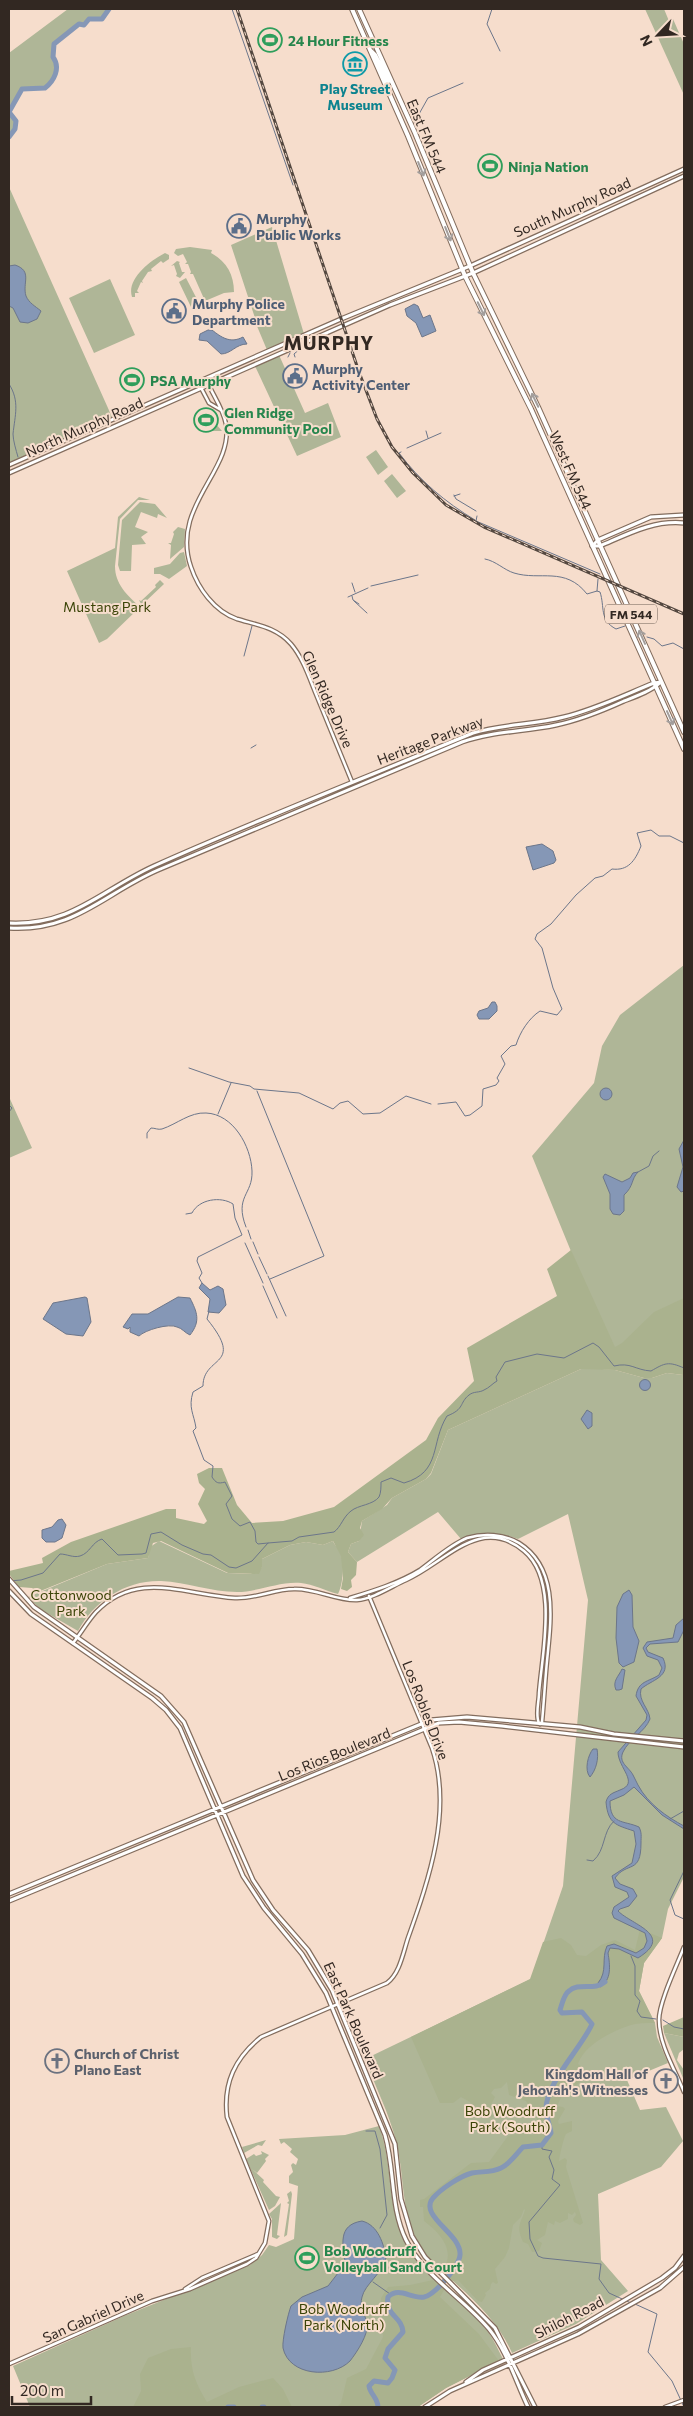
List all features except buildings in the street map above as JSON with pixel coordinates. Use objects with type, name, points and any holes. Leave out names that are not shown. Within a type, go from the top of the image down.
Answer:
[{"type":"main road","name":"East FM 544","points":[[352,9],[462,269]]},
{"type":"main road","name":"East FM 544","points":[[359,9],[473,273]]},
{"type":"main road","points":[[370,49],[376,55],[388,81],[391,80]]},
{"type":"main road","name":"South Murphy Road","points":[[470,266],[684,169]]},
{"type":"main road","name":"South Murphy Road","points":[[473,273],[684,176]]},
{"type":"main road","points":[[440,215],[447,213]]},
{"type":"main road","points":[[529,240],[532,246]]},
{"type":"main road","points":[[503,252],[506,258]]},
{"type":"main road","name":"North Murphy Road","points":[[9,465],[470,266]]},
{"type":"main road","name":"West FM 544","points":[[462,269],[544,439],[684,749]]},
{"type":"main road","name":"North Murphy Road","points":[[9,472],[397,302],[473,273]]},
{"type":"main road","name":"West FM 544","points":[[473,273],[551,436],[684,732]]},
{"type":"main road","points":[[395,297],[397,302]]},
{"type":"main road","points":[[258,356],[260,361]]},
{"type":"main road","points":[[511,368],[517,365]]},
{"type":"main road","points":[[544,439],[551,436]]},
{"type":"main road","points":[[563,481],[570,478]]},
{"type":"main road","points":[[592,546],[598,540],[651,517],[684,515]]},
{"type":"main road","points":[[592,546],[600,546],[636,530],[665,523],[684,523]]},
{"type":"main road","points":[[633,524],[636,530]]},
{"type":"main road","name":"Heritage Parkway","points":[[9,928],[38,928],[73,918],[149,874],[476,737],[560,724],[661,682]]},
{"type":"main road","name":"Heritage Parkway","points":[[9,923],[38,923],[61,917],[154,866],[473,733],[494,727],[554,720],[607,706]]},
{"type":"main road","name":"East Park Boulevard","points":[[9,1579],[19,1593],[39,1611],[170,1705],[184,1722],[249,1873],[268,1903],[317,1963],[337,2004],[395,2144],[400,2172],[401,2199],[407,2224],[418,2246],[438,2270],[495,2328],[534,2407]]},
{"type":"main road","name":"East Park Boulevard","points":[[10,1592],[31,1614],[162,1706],[180,1728],[243,1876],[264,1908],[311,1966],[331,2006],[386,2136],[392,2160],[394,2199],[401,2227],[412,2250],[433,2275],[489,2329],[528,2407]]},
{"type":"main road","name":"Los Rios Boulevard","points":[[9,1894],[422,1723],[445,1718],[467,1717],[580,1727],[614,1734],[684,1741]]},
{"type":"main road","name":"Los Rios Boulevard","points":[[9,1901],[439,1723],[467,1722],[684,1747]]},
{"type":"main road","points":[[194,1761],[200,1759]]},
{"type":"main road","points":[[259,1790],[261,1796]]},
{"type":"main road","points":[[173,1826],[176,1832]]},
{"type":"main road","points":[[243,1876],[249,1873]]},
{"type":"main road","name":"Shiloh Road","points":[[425,2407],[483,2370],[579,2327],[636,2294],[675,2268],[684,2256]]},
{"type":"main road","name":"Shiloh Road","points":[[457,2388],[578,2334],[673,2279],[684,2267]]},
{"type":"street","name":"Glen Ridge Drive","points":[[206,379],[222,411],[226,425],[224,449],[195,506],[188,527],[187,550],[191,567],[200,587],[220,608],[237,618],[278,632],[297,652],[355,788]]},
{"type":"street","points":[[198,382],[209,403],[222,411]]},
{"type":"street","points":[[348,1599],[386,1586],[419,1570],[458,1542],[469,1538],[496,1536],[521,1544],[538,1560],[543,1569],[549,1592],[551,1626],[542,1722],[540,1724]]},
{"type":"street","points":[[73,1644],[92,1616],[106,1602],[126,1592],[143,1588],[162,1587],[236,1598],[302,1588],[358,1600],[422,1573],[460,1545],[472,1540],[497,1538],[526,1552],[538,1568],[544,1593],[545,1624],[537,1720],[540,1724]]},
{"type":"street","name":"Los Robles Drive","points":[[337,2004],[387,1982],[394,1976],[425,1891],[438,1831],[440,1791],[438,1766],[369,1596]]},
{"type":"street","points":[[684,1947],[662,2006],[659,2020],[663,2041],[684,2092]]},
{"type":"street","name":"San Gabriel Drive","points":[[9,2364],[152,2301],[185,2289],[202,2278],[258,2254],[268,2239],[269,2221],[230,2126],[226,2098],[230,2078],[246,2049],[261,2036],[337,2004]]},
{"type":"street","points":[[665,2407],[684,2400]]},
{"type":"green space","points":[[68,9],[109,9],[102,19],[89,19],[84,25],[79,24],[54,44],[53,57],[56,70],[51,82],[45,88],[22,89],[9,112],[9,53]]},
{"type":"green space","points":[[645,9],[664,9],[669,21],[673,19],[684,44],[684,95]]},
{"type":"green space","points":[[9,112],[16,121],[15,129],[9,137]]},
{"type":"green space","points":[[9,187],[112,417],[11,462],[9,461]]},
{"type":"green space","points":[[272,227],[304,334],[267,350],[254,319],[231,245]]},
{"type":"green space","points":[[190,247],[212,250],[211,253],[225,264],[231,274],[234,292],[224,293],[205,301],[193,274],[190,274],[188,264],[185,264],[187,262],[183,254],[178,256],[174,253],[176,249]]},
{"type":"green space","points":[[165,253],[169,255],[169,259],[163,263],[161,261],[151,269],[152,271],[148,272],[137,291],[139,293],[135,293],[135,297],[132,297],[131,290],[136,277],[153,260]]},
{"type":"green space","points":[[177,261],[180,262],[182,272],[185,272],[180,278],[176,276],[174,265],[171,266]]},
{"type":"green space","points":[[186,278],[199,303],[196,305],[195,303],[192,304],[193,306],[191,307],[179,282]]},
{"type":"green space","points":[[110,279],[135,335],[94,353],[69,298]]},
{"type":"green space","points":[[279,355],[305,413],[328,403],[341,437],[297,456],[255,366]]},
{"type":"green space","name":"Glen Ridge Community Pool","points":[[212,409],[215,423],[222,431],[207,431],[194,417]]},
{"type":"green space","points":[[376,450],[388,467],[378,475],[366,457]]},
{"type":"green space","points":[[392,474],[406,491],[397,498],[384,481]]},
{"type":"green space","name":"Mustang Park","points":[[139,497],[150,500],[138,500],[120,519],[115,566],[119,584],[126,594],[140,607],[107,639],[99,643],[67,571],[115,548],[118,517]]},
{"type":"green space","points":[[140,502],[155,504],[167,518],[158,514],[157,518],[141,512],[135,527],[148,532],[141,537],[146,544],[132,545],[131,571],[120,571],[118,565],[122,520]]},
{"type":"green space","points":[[178,527],[185,529],[184,547],[170,559],[171,545],[168,543],[171,543],[173,532]]},
{"type":"green space","points":[[184,552],[187,566],[169,579],[160,574],[154,574],[154,568],[170,564],[180,553]]},
{"type":"green space","points":[[160,580],[164,584],[141,604],[139,600],[141,601],[156,587],[155,585]]},
{"type":"green space","points":[[684,965],[684,1304],[613,1354],[532,1156],[594,1083],[602,1046],[620,1015]]},
{"type":"green space","points":[[10,1099],[32,1148],[9,1158],[9,1101]]},
{"type":"green space","points":[[571,1250],[615,1347],[622,1343],[654,1312],[684,1298],[684,1379],[683,1375],[667,1373],[652,1378],[644,1378],[615,1370],[581,1369],[448,1430],[431,1473],[426,1479],[392,1498],[382,1509],[362,1521],[360,1528],[364,1535],[359,1541],[351,1544],[348,1552],[357,1562],[356,1575],[351,1580],[352,1587],[347,1591],[341,1589],[343,1578],[341,1556],[333,1541],[323,1545],[306,1542],[290,1545],[262,1559],[262,1567],[259,1574],[228,1573],[161,1541],[153,1543],[148,1558],[107,1564],[38,1592],[32,1588],[19,1587],[9,1574],[9,1571],[43,1563],[42,1558],[71,1542],[166,1509],[176,1509],[176,1518],[204,1524],[207,1521],[198,1504],[205,1489],[199,1483],[197,1474],[209,1468],[222,1468],[237,1505],[252,1523],[283,1521],[334,1507],[426,1440],[438,1418],[474,1381],[467,1348],[557,1296],[547,1269]]},
{"type":"green space","name":"Bob Woodruff Park (South)","points":[[581,1369],[615,1370],[644,1378],[652,1378],[667,1373],[683,1375],[684,1379],[684,1877],[668,1909],[662,1938],[644,1963],[639,1991],[655,2023],[657,2037],[668,2063],[627,2080],[640,2110],[666,2107],[683,2141],[661,2167],[598,2194],[601,2260],[628,2291],[576,2324],[512,2353],[494,2323],[470,2296],[434,2263],[419,2244],[413,2232],[406,2206],[396,2141],[386,2110],[365,2059],[531,1979],[563,1886],[588,1600],[568,1514],[518,1539],[490,1534],[461,1539],[438,1512],[357,1562],[348,1552],[351,1544],[359,1541],[362,1521],[387,1505],[392,1498],[426,1479],[431,1474],[448,1430]]},
{"type":"green space","name":"Cottonwood Park","points":[[159,1541],[227,1573],[251,1574],[262,1567],[262,1559],[290,1545],[306,1542],[323,1545],[333,1541],[342,1555],[343,1573],[341,1585],[338,1594],[301,1583],[237,1592],[161,1581],[136,1584],[112,1594],[102,1602],[93,1610],[78,1631],[40,1609],[28,1597],[107,1564],[148,1558],[150,1547]]},
{"type":"green space","points":[[640,1929],[662,1938],[644,1963],[639,1991],[655,2023],[631,2025],[607,2035],[592,2045],[581,2057],[578,2064],[584,2069],[584,2079],[576,2085],[566,2087],[557,2106],[565,2109],[558,2121],[559,2124],[572,2121],[572,2131],[566,2134],[559,2161],[565,2158],[567,2160],[566,2167],[583,2223],[580,2225],[574,2222],[575,2212],[572,2215],[568,2213],[568,2219],[560,2223],[555,2221],[554,2225],[548,2222],[545,2235],[537,2240],[542,2243],[539,2251],[532,2252],[528,2244],[523,2242],[520,2232],[524,2209],[521,2217],[513,2225],[509,2248],[505,2257],[495,2269],[498,2283],[493,2282],[490,2289],[485,2293],[486,2295],[482,2302],[478,2301],[458,2280],[453,2281],[442,2271],[448,2256],[445,2243],[436,2231],[424,2221],[423,2207],[420,2207],[420,2200],[424,2199],[471,2163],[489,2162],[508,2136],[520,2133],[534,2134],[538,2121],[526,2101],[509,2095],[507,2082],[501,2088],[494,2089],[491,2093],[495,2097],[491,2105],[493,2117],[489,2118],[474,2110],[470,2102],[461,2097],[453,2103],[440,2103],[411,2037],[530,1979],[543,1942],[561,1938],[571,1945],[577,1955],[586,1956],[601,1945],[615,1940],[635,1950]]},
{"type":"green space","points":[[684,2017],[684,2037],[664,2033],[663,2026]]},
{"type":"green space","points":[[664,2033],[684,2037],[684,2049],[679,2053],[677,2060],[684,2070],[683,2078]]},
{"type":"green space","name":"Bob Woodruff Park (North)","points":[[379,2126],[387,2157],[396,2218],[408,2247],[433,2278],[482,2324],[491,2336],[503,2359],[446,2388],[418,2407],[30,2407],[13,2366],[124,2316],[250,2265],[262,2255],[269,2245],[276,2247],[294,2239],[298,2186],[289,2183],[289,2176],[293,2172],[291,2165],[293,2163],[296,2165],[298,2159],[290,2152],[292,2149],[284,2142],[281,2144],[279,2139],[345,2135]]},
{"type":"green space","points":[[266,2140],[262,2146],[258,2145],[244,2153],[242,2147]]},
{"type":"green space","points":[[261,2151],[269,2155],[265,2159],[266,2161],[257,2173],[252,2169],[264,2180],[263,2182],[276,2196],[280,2197],[275,2206],[269,2210],[246,2159],[254,2154],[256,2156],[262,2154]]},
{"type":"green space","points":[[291,2191],[287,2235],[284,2237],[289,2204],[287,2203],[289,2201],[287,2194]]},
{"type":"green space","points":[[281,2203],[277,2235],[280,2236],[277,2239],[272,2237],[272,2219],[269,2214]]},
{"type":"green space","points":[[433,2280],[444,2290],[440,2297],[479,2334],[499,2361],[446,2388],[418,2407],[337,2407],[341,2403],[347,2378],[366,2369],[383,2337],[381,2298],[388,2287]]},
{"type":"green space","points":[[191,2347],[191,2362],[194,2376],[207,2402],[239,2387],[273,2378],[283,2389],[292,2407],[133,2407],[141,2391],[140,2374],[148,2358],[171,2349]]},
{"type":"water","points":[[15,265],[24,271],[27,298],[41,311],[37,319],[28,323],[20,322],[13,308],[9,306],[9,266]]},
{"type":"water","points":[[414,304],[418,306],[423,318],[430,315],[436,331],[422,337],[416,323],[407,316],[405,309]]},
{"type":"water","points":[[212,330],[230,340],[243,337],[247,344],[221,354],[207,341],[199,340],[200,334]]},
{"type":"water","points":[[542,844],[553,851],[556,860],[554,863],[533,870],[526,847]]},
{"type":"water","points":[[492,1002],[495,1002],[497,1011],[489,1019],[479,1019],[477,1015],[479,1011],[488,1008]]},
{"type":"water","points":[[604,1088],[608,1088],[612,1094],[608,1100],[604,1100],[600,1096],[600,1092]]},
{"type":"water","points":[[684,1140],[684,1191],[681,1192],[677,1187],[683,1167],[679,1149]]},
{"type":"water","points":[[638,1172],[624,1195],[624,1211],[620,1215],[613,1214],[610,1209],[610,1194],[603,1177],[605,1174],[622,1182],[630,1178],[633,1173]]},
{"type":"water","points":[[202,1283],[210,1290],[218,1286],[223,1289],[226,1305],[219,1313],[208,1312],[210,1299],[199,1288]]},
{"type":"water","points":[[178,1297],[190,1298],[196,1312],[196,1325],[190,1335],[179,1328],[169,1326],[152,1329],[139,1336],[130,1332],[130,1327],[128,1329],[123,1327],[132,1314],[148,1314]]},
{"type":"water","points":[[87,1298],[91,1322],[83,1336],[66,1334],[43,1319],[53,1303]]},
{"type":"water","points":[[645,1379],[651,1385],[645,1391],[639,1385]]},
{"type":"water","points":[[587,1410],[592,1413],[592,1426],[588,1429],[581,1419]]},
{"type":"water","points":[[62,1519],[66,1525],[62,1538],[55,1542],[46,1542],[42,1538],[42,1530],[52,1527],[58,1520]]},
{"type":"water","points":[[629,1590],[632,1595],[633,1627],[639,1641],[634,1662],[623,1667],[619,1663],[616,1638],[617,1607],[623,1594]]},
{"type":"water","points":[[684,1618],[684,1630],[678,1642],[650,1644],[646,1648],[648,1652],[663,1658],[665,1670],[663,1674],[641,1689],[642,1701],[650,1719],[645,1728],[626,1747],[622,1759],[642,1792],[652,1804],[684,1826],[684,1829],[662,1815],[634,1787],[624,1795],[610,1801],[612,1814],[615,1818],[639,1827],[641,1831],[639,1860],[615,1878],[620,1884],[633,1889],[637,1896],[629,1906],[618,1911],[647,1931],[652,1937],[652,1943],[648,1950],[638,1958],[619,1949],[610,1948],[608,1953],[610,1967],[607,1980],[600,1987],[598,1983],[603,1974],[604,1956],[607,1946],[614,1944],[636,1953],[644,1948],[647,1941],[645,1933],[614,1918],[612,1913],[614,1907],[629,1897],[627,1892],[615,1887],[612,1876],[632,1863],[636,1844],[634,1831],[614,1823],[609,1815],[606,1802],[609,1795],[626,1787],[628,1783],[618,1752],[646,1720],[647,1715],[636,1696],[637,1691],[644,1682],[659,1675],[662,1668],[658,1660],[647,1656],[643,1648],[647,1642],[673,1638],[676,1625]]},
{"type":"water","points":[[622,1669],[625,1670],[622,1689],[616,1690],[615,1681]]},
{"type":"water","points":[[593,1749],[597,1749],[598,1753],[594,1771],[590,1777],[587,1771],[587,1763]]},
{"type":"water","points":[[362,2221],[368,2223],[376,2231],[382,2241],[386,2258],[381,2269],[366,2288],[362,2297],[362,2307],[367,2323],[364,2337],[350,2361],[342,2367],[322,2372],[302,2369],[293,2364],[283,2348],[283,2339],[291,2306],[302,2297],[328,2286],[345,2264],[343,2237],[345,2231],[354,2223]]},
{"type":"waterway","points":[[9,112],[22,89],[45,88],[51,82],[56,70],[53,57],[54,44],[79,24],[84,25],[89,19],[102,19],[109,9]]},
{"type":"waterway","points":[[232,9],[293,185]]},
{"type":"waterway","points":[[492,9],[487,24],[500,51]]},
{"type":"waterway","points":[[414,123],[428,98],[463,83]]},
{"type":"waterway","points":[[9,112],[16,121],[15,129],[9,137]]},
{"type":"waterway","points":[[295,357],[294,354],[301,348]]},
{"type":"waterway","points":[[288,357],[290,353]]},
{"type":"waterway","points":[[9,384],[16,402],[13,434],[18,457]]},
{"type":"waterway","points":[[426,431],[428,438]]},
{"type":"waterway","points":[[407,448],[441,433]]},
{"type":"waterway","points":[[401,452],[399,453],[424,482],[453,506],[475,520]]},
{"type":"waterway","points":[[454,496],[460,494]]},
{"type":"waterway","points":[[454,495],[456,499],[476,511]]},
{"type":"waterway","points":[[477,516],[476,521],[600,574]]},
{"type":"waterway","points":[[485,559],[514,573],[561,577],[570,580],[579,585],[587,594],[600,592],[607,622],[616,629],[625,626]]},
{"type":"waterway","points":[[371,586],[418,575]]},
{"type":"waterway","points":[[597,591],[598,579]]},
{"type":"waterway","points":[[352,583],[355,592]]},
{"type":"waterway","points":[[348,597],[368,588]]},
{"type":"waterway","points":[[352,596],[353,600],[359,604]]},
{"type":"waterway","points":[[354,601],[367,613]]},
{"type":"waterway","points":[[244,656],[252,626]]},
{"type":"waterway","points":[[647,637],[654,639],[662,646],[673,643],[684,649]]},
{"type":"waterway","points":[[251,748],[256,745]]},
{"type":"waterway","points":[[438,1104],[456,1102],[465,1116],[470,1115],[482,1106],[483,1089],[496,1085],[499,1081],[497,1078],[505,1064],[501,1056],[511,1046],[516,1045],[522,1030],[529,1021],[540,1011],[557,1015],[562,1009],[553,988],[542,948],[535,939],[537,934],[551,924],[576,895],[595,878],[603,876],[612,869],[627,867],[630,864],[641,846],[637,833],[651,830],[659,836],[670,836],[684,843]]},
{"type":"waterway","points":[[189,1068],[229,1082],[250,1086],[254,1089],[299,1093],[333,1109],[340,1103],[348,1101],[363,1114],[380,1113],[406,1096],[431,1104]]},
{"type":"waterway","points":[[218,1114],[231,1083]]},
{"type":"waterway","points":[[257,1091],[324,1256],[270,1279]]},
{"type":"waterway","points":[[9,1105],[12,1108],[9,1112]]},
{"type":"waterway","points":[[147,1138],[147,1133],[151,1128],[162,1129],[189,1116],[200,1113],[216,1115],[232,1125],[244,1142],[251,1161],[252,1179],[242,1209],[246,1227]]},
{"type":"waterway","points":[[638,1172],[649,1166],[653,1156],[659,1151]]},
{"type":"waterway","points":[[186,1214],[192,1213],[195,1208],[205,1202],[223,1200],[233,1204],[235,1218],[242,1235],[198,1257],[197,1261],[202,1273],[199,1278],[202,1283]]},
{"type":"waterway","points":[[248,1230],[251,1239]]},
{"type":"waterway","points":[[253,1242],[258,1254]]},
{"type":"waterway","points":[[245,1243],[263,1283]]},
{"type":"waterway","points":[[259,1257],[267,1274]]},
{"type":"waterway","points":[[268,1276],[286,1316]]},
{"type":"waterway","points":[[263,1286],[277,1318]]},
{"type":"waterway","points":[[209,1311],[207,1319],[218,1334],[223,1345],[223,1353],[220,1359],[209,1369],[203,1386],[193,1392],[191,1407],[196,1428],[193,1431],[204,1460],[213,1466],[212,1477],[217,1483],[225,1482],[232,1496],[226,1504],[232,1519],[240,1526],[250,1522],[255,1531],[256,1542],[258,1544],[268,1543]]},
{"type":"waterway","points":[[9,1581],[21,1580],[43,1573],[60,1554],[75,1557],[83,1555],[96,1542],[102,1539],[118,1555],[142,1554],[146,1553],[151,1534],[161,1532],[182,1545],[203,1554],[211,1555],[229,1567],[236,1568],[252,1561],[268,1543],[292,1541],[299,1537],[334,1532],[351,1511],[373,1502],[379,1497],[381,1482],[391,1478],[404,1483],[424,1472],[430,1464],[438,1436],[447,1416],[457,1411],[469,1395],[486,1389],[497,1381],[496,1377],[505,1362],[537,1354],[564,1358],[593,1343],[599,1347],[614,1366],[625,1365],[651,1371],[667,1364],[674,1364],[684,1368]]},
{"type":"waterway","points":[[670,1819],[684,1811]]},
{"type":"waterway","points":[[587,1860],[593,1861],[597,1857],[607,1830],[614,1821]]},
{"type":"waterway","points":[[684,1871],[670,1900],[675,1915],[684,1919]]},
{"type":"waterway","points":[[631,1956],[635,1966],[635,1995],[640,2001],[637,2011],[641,2017],[656,2019]]},
{"type":"waterway","points":[[378,2407],[369,2386],[374,2381],[388,2383],[392,2378],[395,2370],[385,2358],[388,2349],[403,2332],[400,2322],[389,2308],[388,2297],[396,2293],[419,2297],[429,2295],[440,2286],[459,2260],[459,2247],[455,2240],[431,2212],[430,2205],[433,2198],[451,2183],[462,2177],[476,2172],[497,2170],[510,2161],[523,2147],[542,2145],[551,2133],[546,2110],[551,2089],[592,2024],[582,2012],[562,2013],[560,2010],[563,1999],[567,1992],[573,1988],[596,1986],[605,1982]]},
{"type":"waterway","points":[[663,2020],[674,2027],[684,2029]]},
{"type":"waterway","points":[[366,2131],[375,2131],[380,2149],[387,2215],[380,2228]]},
{"type":"waterway","points":[[542,2145],[542,2149],[552,2151],[549,2157],[554,2170],[552,2179],[560,2185],[529,2222],[530,2239],[538,2256],[601,2264],[599,2279],[609,2293],[631,2303]]},
{"type":"waterway","points":[[373,2282],[390,2294]]},
{"type":"waterway","points":[[635,2304],[657,2314],[648,2352],[672,2381],[684,2407]]},
{"type":"waterway","points":[[228,2407],[234,2407]]},
{"type":"railway","points":[[237,9],[359,372],[377,419],[392,447],[413,473],[446,505],[484,527],[684,614]]},
{"type":"place","name":"24 Hour Fitness","points":[[270,40]]},
{"type":"place","name":"Play Street Museum","points":[[355,64]]},
{"type":"place","name":"Ninja Nation","points":[[490,166]]},
{"type":"place","name":"Murphy Public Works","points":[[239,226]]},
{"type":"place","name":"Murphy Police Department","points":[[174,311]]},
{"type":"place","name":"Murphy Activity Center","points":[[295,376]]},
{"type":"place","name":"PSA Murphy","points":[[132,380]]},
{"type":"place","name":"Glen Ridge Community Pool","points":[[206,420]]},
{"type":"place","name":"Church of Christ Plano East","points":[[57,2061]]},
{"type":"place","name":"Kingdom Hall of Jehovah's Witnesses","points":[[666,2081]]},
{"type":"place","name":"Bob Woodruff Volleyball Sand Court","points":[[307,2258]]},
{"type":"district","name":"MURPHY","points":[[329,342]]}]
